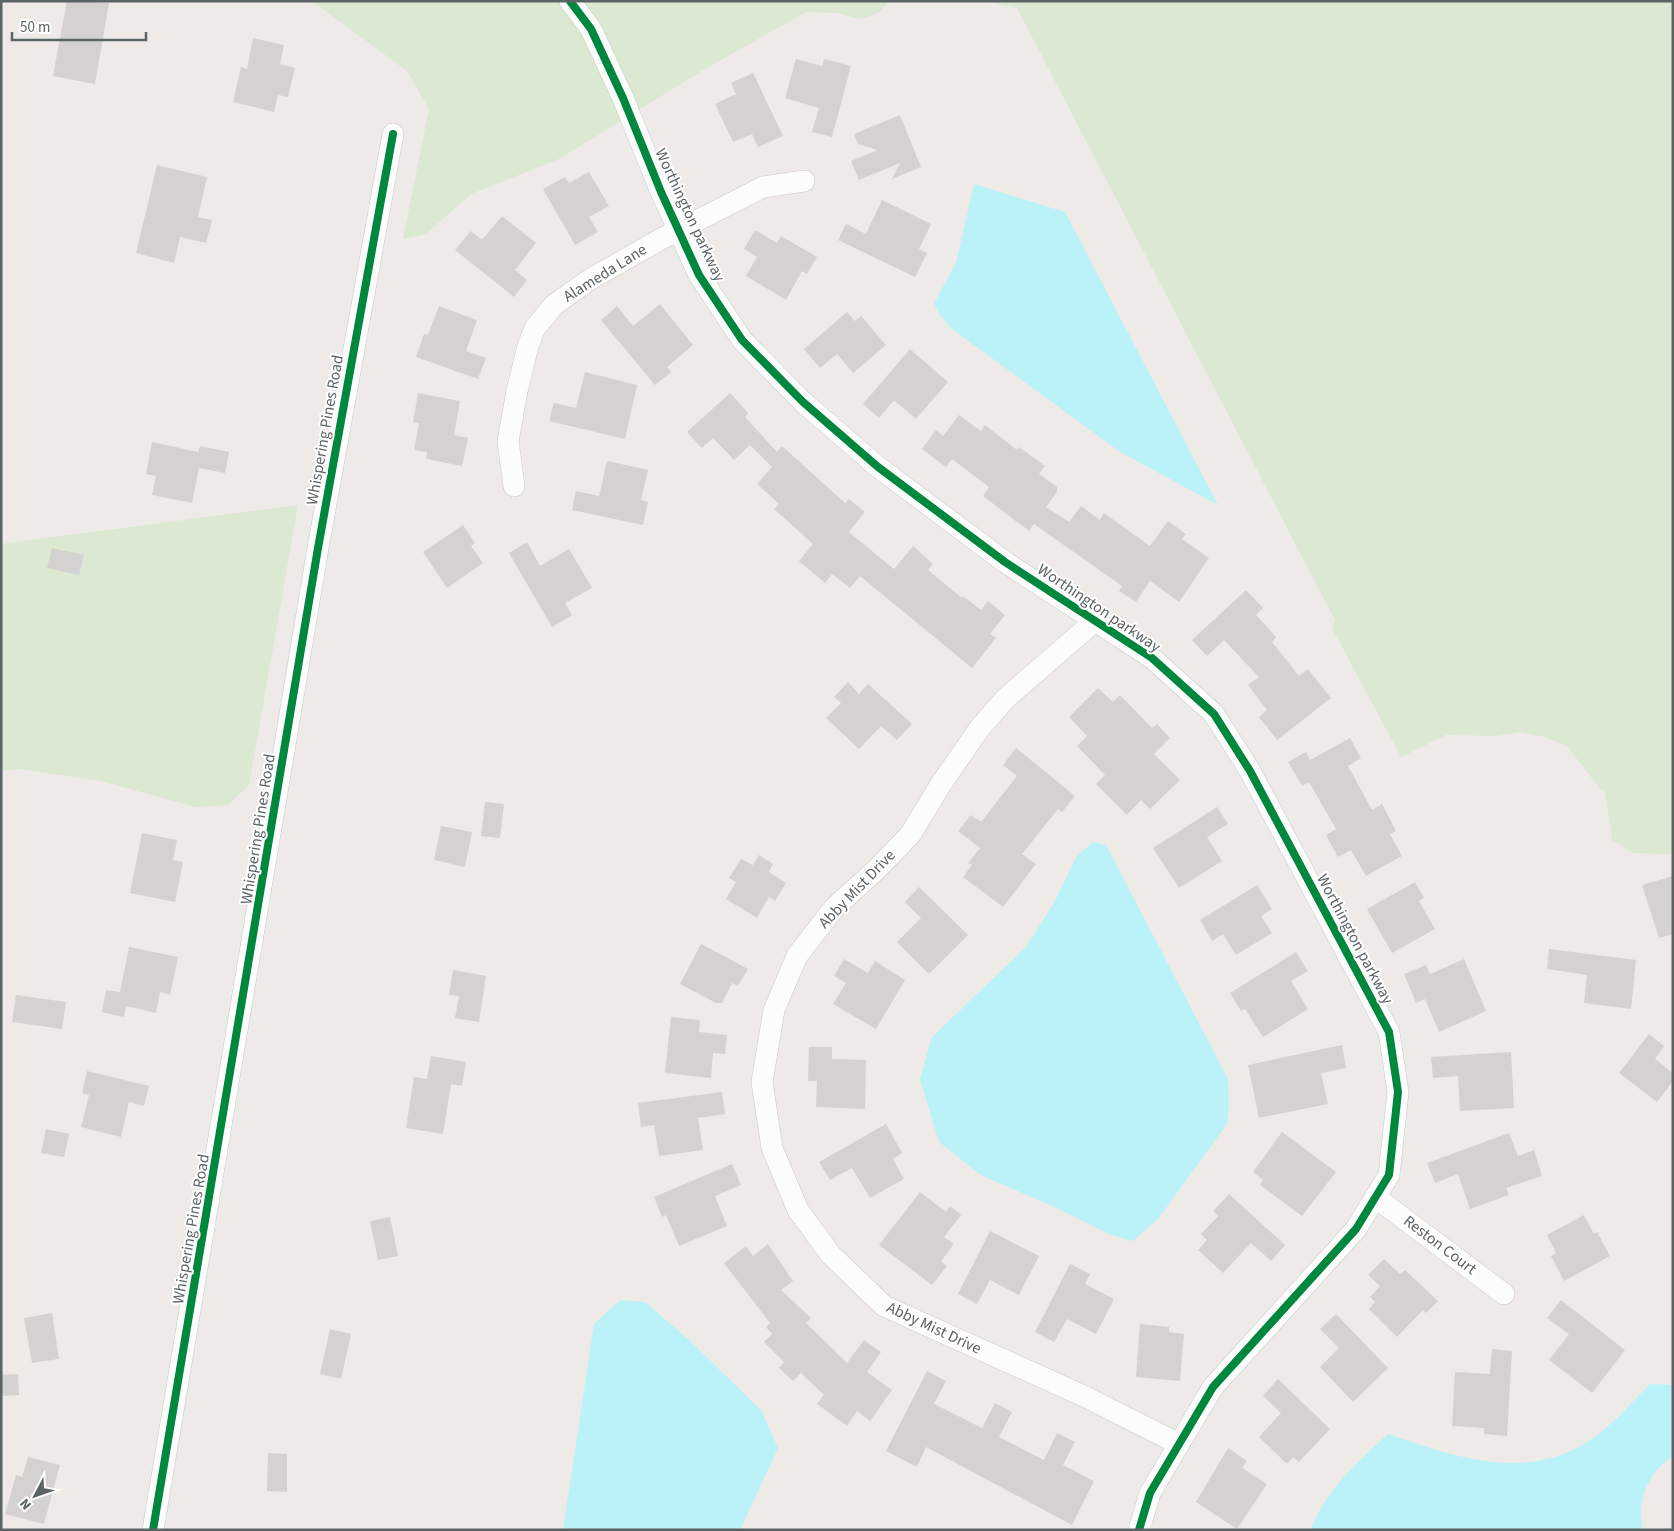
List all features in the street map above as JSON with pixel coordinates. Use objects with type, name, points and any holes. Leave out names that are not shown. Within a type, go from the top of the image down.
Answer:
[{"type":"street","name":"Worthington parkway","points":[[570,1],[591,29],[624,98],[678,230],[699,275],[742,340],[803,402],[886,473],[1005,562],[1152,658],[1214,714],[1250,770],[1389,1032],[1398,1092],[1389,1175],[1356,1229],[1214,1387],[1150,1493],[1139,1530]]},
{"type":"street","name":"Whispering Pines Road","points":[[154,1530],[318,548],[393,134]]},
{"type":"street","name":"Alameda Lane","points":[[514,486],[508,441],[517,390],[528,346],[535,328],[554,305],[589,280],[678,230],[763,186],[804,181]]},
{"type":"street","name":"Abby Mist Drive","points":[[1095,621],[1005,699],[979,729],[941,784],[910,835],[876,870],[834,908],[797,956],[774,1010],[762,1082],[772,1148],[798,1210],[830,1255],[884,1306],[1086,1397],[1179,1444]]},
{"type":"street","name":"Reston Court","points":[[1376,1197],[1504,1294]]},
{"type":"green space","points":[[312,1],[889,1],[877,14],[859,19],[837,13],[806,12],[705,69],[559,159],[471,194],[426,234],[403,239],[429,109],[407,71]]},
{"type":"green space","points":[[985,1],[1673,1],[1673,854],[1634,853],[1612,840],[1605,791],[1601,790],[1567,746],[1545,737],[1520,732],[1497,736],[1446,735],[1401,757],[1332,628],[1335,620],[1017,8]]},
{"type":"green space","points":[[298,505],[249,785],[228,805],[196,807],[101,781],[20,769],[1,771],[1,544]]},
{"type":"water","points":[[974,184],[1065,212],[1218,505],[1120,452],[952,329],[939,314],[934,303],[956,263]]},
{"type":"water","points":[[1093,842],[1106,845],[1228,1079],[1229,1105],[1227,1124],[1158,1219],[1133,1241],[1111,1235],[1061,1210],[981,1175],[939,1142],[920,1079],[932,1037],[1026,947],[1055,901],[1076,857]]},
{"type":"water","points":[[620,1300],[645,1302],[689,1340],[761,1410],[778,1448],[740,1530],[563,1530],[594,1324]]},
{"type":"water","points":[[1650,1384],[1673,1385],[1673,1456],[1657,1471],[1646,1488],[1641,1508],[1643,1530],[1310,1530],[1334,1489],[1354,1466],[1388,1434],[1439,1451],[1491,1462],[1517,1463],[1543,1460],[1568,1452],[1592,1439],[1615,1420]]},
{"type":"building","points":[[67,1],[109,3],[95,84],[53,76]]},
{"type":"building","points":[[253,38],[284,45],[280,64],[295,68],[288,97],[278,95],[274,112],[233,102],[241,67],[247,69]]},
{"type":"building","points":[[796,59],[822,66],[824,59],[851,66],[832,137],[812,132],[819,108],[785,98]]},
{"type":"building","points":[[753,73],[783,136],[758,147],[752,134],[733,142],[715,104],[736,94],[731,83]]},
{"type":"building","points":[[900,115],[921,167],[892,179],[900,163],[859,180],[851,161],[878,150],[858,144],[854,134]]},
{"type":"building","points":[[157,165],[207,177],[198,217],[212,220],[206,243],[180,237],[174,263],[136,253]]},
{"type":"building","points":[[589,172],[609,206],[589,217],[598,232],[575,245],[543,189],[565,177],[569,183]]},
{"type":"building","points":[[882,200],[931,224],[919,249],[927,253],[915,277],[838,240],[846,224],[866,234]]},
{"type":"building","points":[[502,216],[536,243],[515,270],[527,280],[514,297],[455,250],[471,231],[482,240]]},
{"type":"building","points":[[755,230],[777,243],[781,236],[817,257],[807,274],[802,271],[786,300],[746,276],[757,257],[744,249]]},
{"type":"building","points":[[660,304],[693,345],[667,367],[671,372],[655,385],[601,320],[617,306],[633,326]]},
{"type":"building","points":[[439,306],[477,320],[466,351],[486,358],[478,379],[416,357],[424,334],[428,335]]},
{"type":"building","points":[[847,312],[855,321],[861,316],[886,345],[853,373],[837,354],[820,368],[804,349]]},
{"type":"building","points":[[910,349],[948,382],[916,419],[894,400],[879,418],[863,404]]},
{"type":"building","points":[[585,372],[637,385],[625,439],[549,421],[554,403],[576,408]]},
{"type":"building","points":[[418,393],[460,401],[454,435],[468,438],[462,466],[426,459],[427,452],[414,450],[419,423],[413,422]]},
{"type":"building","points":[[730,393],[748,413],[745,417],[777,452],[782,446],[845,503],[849,499],[865,512],[849,532],[894,569],[913,546],[933,564],[928,570],[962,598],[963,596],[981,610],[988,601],[1005,615],[990,634],[996,638],[972,668],[860,576],[850,588],[832,574],[825,583],[799,561],[813,544],[774,509],[779,504],[757,484],[772,467],[750,445],[734,460],[713,438],[702,448],[687,432]]},
{"type":"building","points":[[959,415],[981,431],[985,425],[1017,450],[1019,447],[1045,466],[1039,474],[1057,487],[1057,492],[1046,507],[1069,522],[1081,506],[1100,520],[1104,513],[1150,546],[1168,521],[1186,534],[1182,539],[1209,558],[1179,602],[1150,581],[1136,602],[1119,591],[1122,586],[1034,524],[1029,531],[983,496],[989,487],[952,459],[946,467],[922,449],[936,430],[943,436]]},
{"type":"building","points":[[152,442],[198,452],[200,446],[229,452],[225,473],[199,468],[192,503],[152,495],[156,476],[146,474]]},
{"type":"building","points":[[607,461],[648,470],[641,500],[648,502],[643,525],[572,510],[576,491],[599,496]]},
{"type":"building","points":[[463,525],[475,543],[471,546],[483,563],[447,588],[423,552]]},
{"type":"building","points":[[527,542],[540,566],[569,549],[592,588],[565,603],[572,615],[552,627],[509,553]]},
{"type":"building","points":[[52,548],[84,555],[79,575],[47,568]]},
{"type":"building","points":[[1246,590],[1263,608],[1256,615],[1276,637],[1272,642],[1299,676],[1308,669],[1331,698],[1277,740],[1259,717],[1267,710],[1248,685],[1259,677],[1224,640],[1207,656],[1192,640]]},
{"type":"building","points":[[848,682],[859,694],[868,684],[912,724],[897,740],[881,726],[859,749],[826,718],[841,703],[834,697]]},
{"type":"building","points":[[1098,688],[1113,702],[1120,695],[1152,728],[1157,724],[1170,738],[1154,754],[1180,780],[1150,809],[1141,800],[1127,815],[1096,784],[1105,775],[1077,746],[1087,736],[1069,717]]},
{"type":"building","points":[[1350,738],[1361,758],[1348,766],[1372,810],[1382,804],[1396,831],[1390,834],[1402,856],[1366,876],[1351,850],[1338,857],[1326,835],[1336,829],[1309,782],[1302,786],[1288,762],[1306,752],[1310,760]]},
{"type":"building","points":[[1016,748],[1075,796],[1062,812],[1058,809],[1022,854],[1036,864],[1003,907],[963,877],[972,865],[968,863],[980,848],[958,831],[971,815],[981,822],[1017,776],[1003,765]]},
{"type":"building","points":[[485,802],[504,804],[500,838],[481,836]]},
{"type":"building","points":[[1217,807],[1228,824],[1207,837],[1222,861],[1179,888],[1153,848]]},
{"type":"building","points":[[441,826],[472,832],[465,867],[434,860]]},
{"type":"building","points":[[142,833],[177,840],[173,860],[183,862],[175,902],[130,893]]},
{"type":"building","points":[[759,855],[773,864],[769,872],[786,883],[775,901],[769,897],[757,918],[726,899],[736,882],[729,878],[741,859],[753,865]]},
{"type":"building","points":[[1673,876],[1673,934],[1659,938],[1642,885]]},
{"type":"building","points":[[1415,882],[1424,898],[1419,901],[1435,929],[1392,953],[1367,909]]},
{"type":"building","points":[[1257,885],[1272,909],[1261,916],[1272,933],[1236,955],[1223,934],[1212,941],[1200,920]]},
{"type":"building","points":[[919,887],[968,935],[929,974],[897,942],[921,918],[905,902]]},
{"type":"building","points":[[701,944],[748,969],[738,986],[732,983],[722,1003],[716,1003],[680,984]]},
{"type":"building","points":[[129,947],[178,957],[170,995],[160,992],[156,1013],[126,1006],[124,1017],[102,1012],[106,990],[120,992]]},
{"type":"building","points":[[1549,949],[1636,960],[1631,1009],[1584,1003],[1587,975],[1547,969]]},
{"type":"building","points":[[1296,952],[1308,971],[1291,981],[1308,1009],[1263,1037],[1245,1009],[1241,1011],[1230,993]]},
{"type":"building","points":[[844,959],[868,973],[875,961],[905,980],[876,1029],[833,1004],[846,983],[834,976]]},
{"type":"building","points":[[1464,959],[1486,1011],[1439,1032],[1425,999],[1416,1003],[1404,974],[1426,965],[1430,974]]},
{"type":"building","points":[[453,970],[486,976],[479,1022],[455,1018],[459,996],[449,995]]},
{"type":"building","points":[[16,995],[66,1002],[62,1029],[12,1022]]},
{"type":"building","points":[[671,1017],[700,1020],[699,1032],[727,1035],[725,1054],[713,1053],[711,1078],[665,1073]]},
{"type":"building","points":[[1649,1034],[1664,1046],[1655,1059],[1673,1073],[1673,1081],[1657,1102],[1619,1073]]},
{"type":"building","points":[[1342,1045],[1346,1068],[1321,1073],[1328,1104],[1259,1118],[1248,1065]]},
{"type":"building","points":[[809,1047],[832,1047],[832,1059],[866,1060],[865,1109],[816,1107],[817,1081],[808,1081]]},
{"type":"building","points":[[1511,1052],[1514,1108],[1460,1111],[1458,1076],[1433,1078],[1431,1057]]},
{"type":"building","points":[[431,1056],[466,1062],[462,1086],[451,1084],[443,1134],[406,1128],[414,1077],[427,1079]]},
{"type":"building","points":[[87,1071],[149,1086],[144,1106],[129,1102],[121,1137],[81,1127],[89,1095],[82,1093]]},
{"type":"building","points":[[722,1092],[725,1114],[698,1118],[703,1150],[659,1156],[654,1125],[641,1127],[638,1103]]},
{"type":"building","points":[[886,1124],[902,1153],[893,1159],[904,1179],[870,1198],[852,1168],[830,1180],[819,1162]]},
{"type":"building","points":[[46,1129],[69,1134],[64,1157],[41,1153]]},
{"type":"building","points":[[1282,1132],[1336,1172],[1302,1216],[1260,1185],[1263,1180],[1253,1172]]},
{"type":"building","points":[[1509,1133],[1518,1156],[1534,1150],[1542,1176],[1506,1188],[1509,1195],[1470,1209],[1458,1174],[1435,1183],[1427,1163]]},
{"type":"building","points":[[732,1164],[741,1185],[715,1196],[727,1226],[679,1246],[666,1215],[662,1217],[654,1197]]},
{"type":"building","points":[[920,1192],[946,1212],[950,1206],[961,1215],[944,1237],[954,1244],[941,1261],[947,1266],[932,1285],[879,1245]]},
{"type":"building","points":[[1229,1194],[1285,1245],[1271,1261],[1251,1243],[1223,1273],[1198,1250],[1207,1240],[1201,1234],[1218,1216],[1213,1211]]},
{"type":"building","points":[[1584,1215],[1594,1234],[1597,1232],[1610,1256],[1564,1281],[1551,1256],[1556,1253],[1547,1235]]},
{"type":"building","points":[[390,1217],[398,1256],[378,1260],[370,1221]]},
{"type":"building","points":[[990,1231],[1039,1256],[1019,1295],[990,1280],[977,1304],[958,1294]]},
{"type":"building","points":[[768,1244],[793,1281],[781,1290],[811,1318],[806,1323],[847,1363],[864,1340],[881,1352],[867,1372],[892,1390],[870,1421],[857,1411],[847,1426],[817,1404],[824,1395],[801,1373],[793,1381],[779,1368],[784,1362],[764,1342],[772,1334],[766,1327],[770,1323],[724,1263],[746,1246],[753,1256]]},
{"type":"building","points":[[1384,1259],[1400,1274],[1405,1270],[1438,1301],[1426,1313],[1423,1310],[1397,1337],[1369,1309],[1375,1302],[1370,1297],[1380,1286],[1368,1275]]},
{"type":"building","points":[[1070,1264],[1090,1274],[1085,1284],[1114,1299],[1096,1334],[1067,1319],[1054,1342],[1035,1332]]},
{"type":"building","points":[[1561,1300],[1625,1350],[1592,1393],[1549,1360],[1569,1334],[1547,1318]]},
{"type":"building","points":[[52,1313],[59,1359],[32,1363],[24,1318]]},
{"type":"building","points":[[1336,1314],[1388,1368],[1353,1402],[1320,1367],[1339,1348],[1320,1329]]},
{"type":"building","points":[[1140,1324],[1169,1327],[1169,1332],[1184,1334],[1180,1381],[1136,1377]]},
{"type":"building","points":[[330,1329],[351,1334],[341,1379],[320,1374]]},
{"type":"building","points":[[1492,1349],[1512,1351],[1507,1436],[1484,1434],[1484,1428],[1452,1426],[1455,1372],[1490,1374]]},
{"type":"building","points":[[927,1371],[946,1381],[934,1404],[982,1428],[995,1403],[1012,1412],[999,1437],[1044,1460],[1057,1433],[1075,1442],[1063,1465],[1094,1481],[1072,1525],[926,1447],[917,1467],[886,1451]]},
{"type":"building","points":[[18,1374],[19,1395],[1,1396],[1,1375]]},
{"type":"building","points":[[1278,1379],[1330,1429],[1299,1462],[1293,1457],[1287,1464],[1259,1437],[1281,1413],[1263,1396]]},
{"type":"building","points":[[1228,1448],[1247,1461],[1242,1468],[1267,1484],[1237,1529],[1196,1502]]},
{"type":"building","points":[[268,1453],[287,1454],[287,1492],[267,1491]]},
{"type":"building","points":[[28,1457],[60,1465],[44,1524],[5,1514],[16,1475],[22,1477]]},
{"type":"cycle path","points":[[570,1],[591,29],[623,98],[661,192],[699,275],[742,340],[803,402],[878,467],[1005,562],[1152,658],[1214,714],[1250,771],[1389,1032],[1398,1092],[1389,1175],[1356,1229],[1213,1387],[1150,1493],[1139,1530]]},
{"type":"cycle path","points":[[153,1530],[318,548],[393,134]]}]
